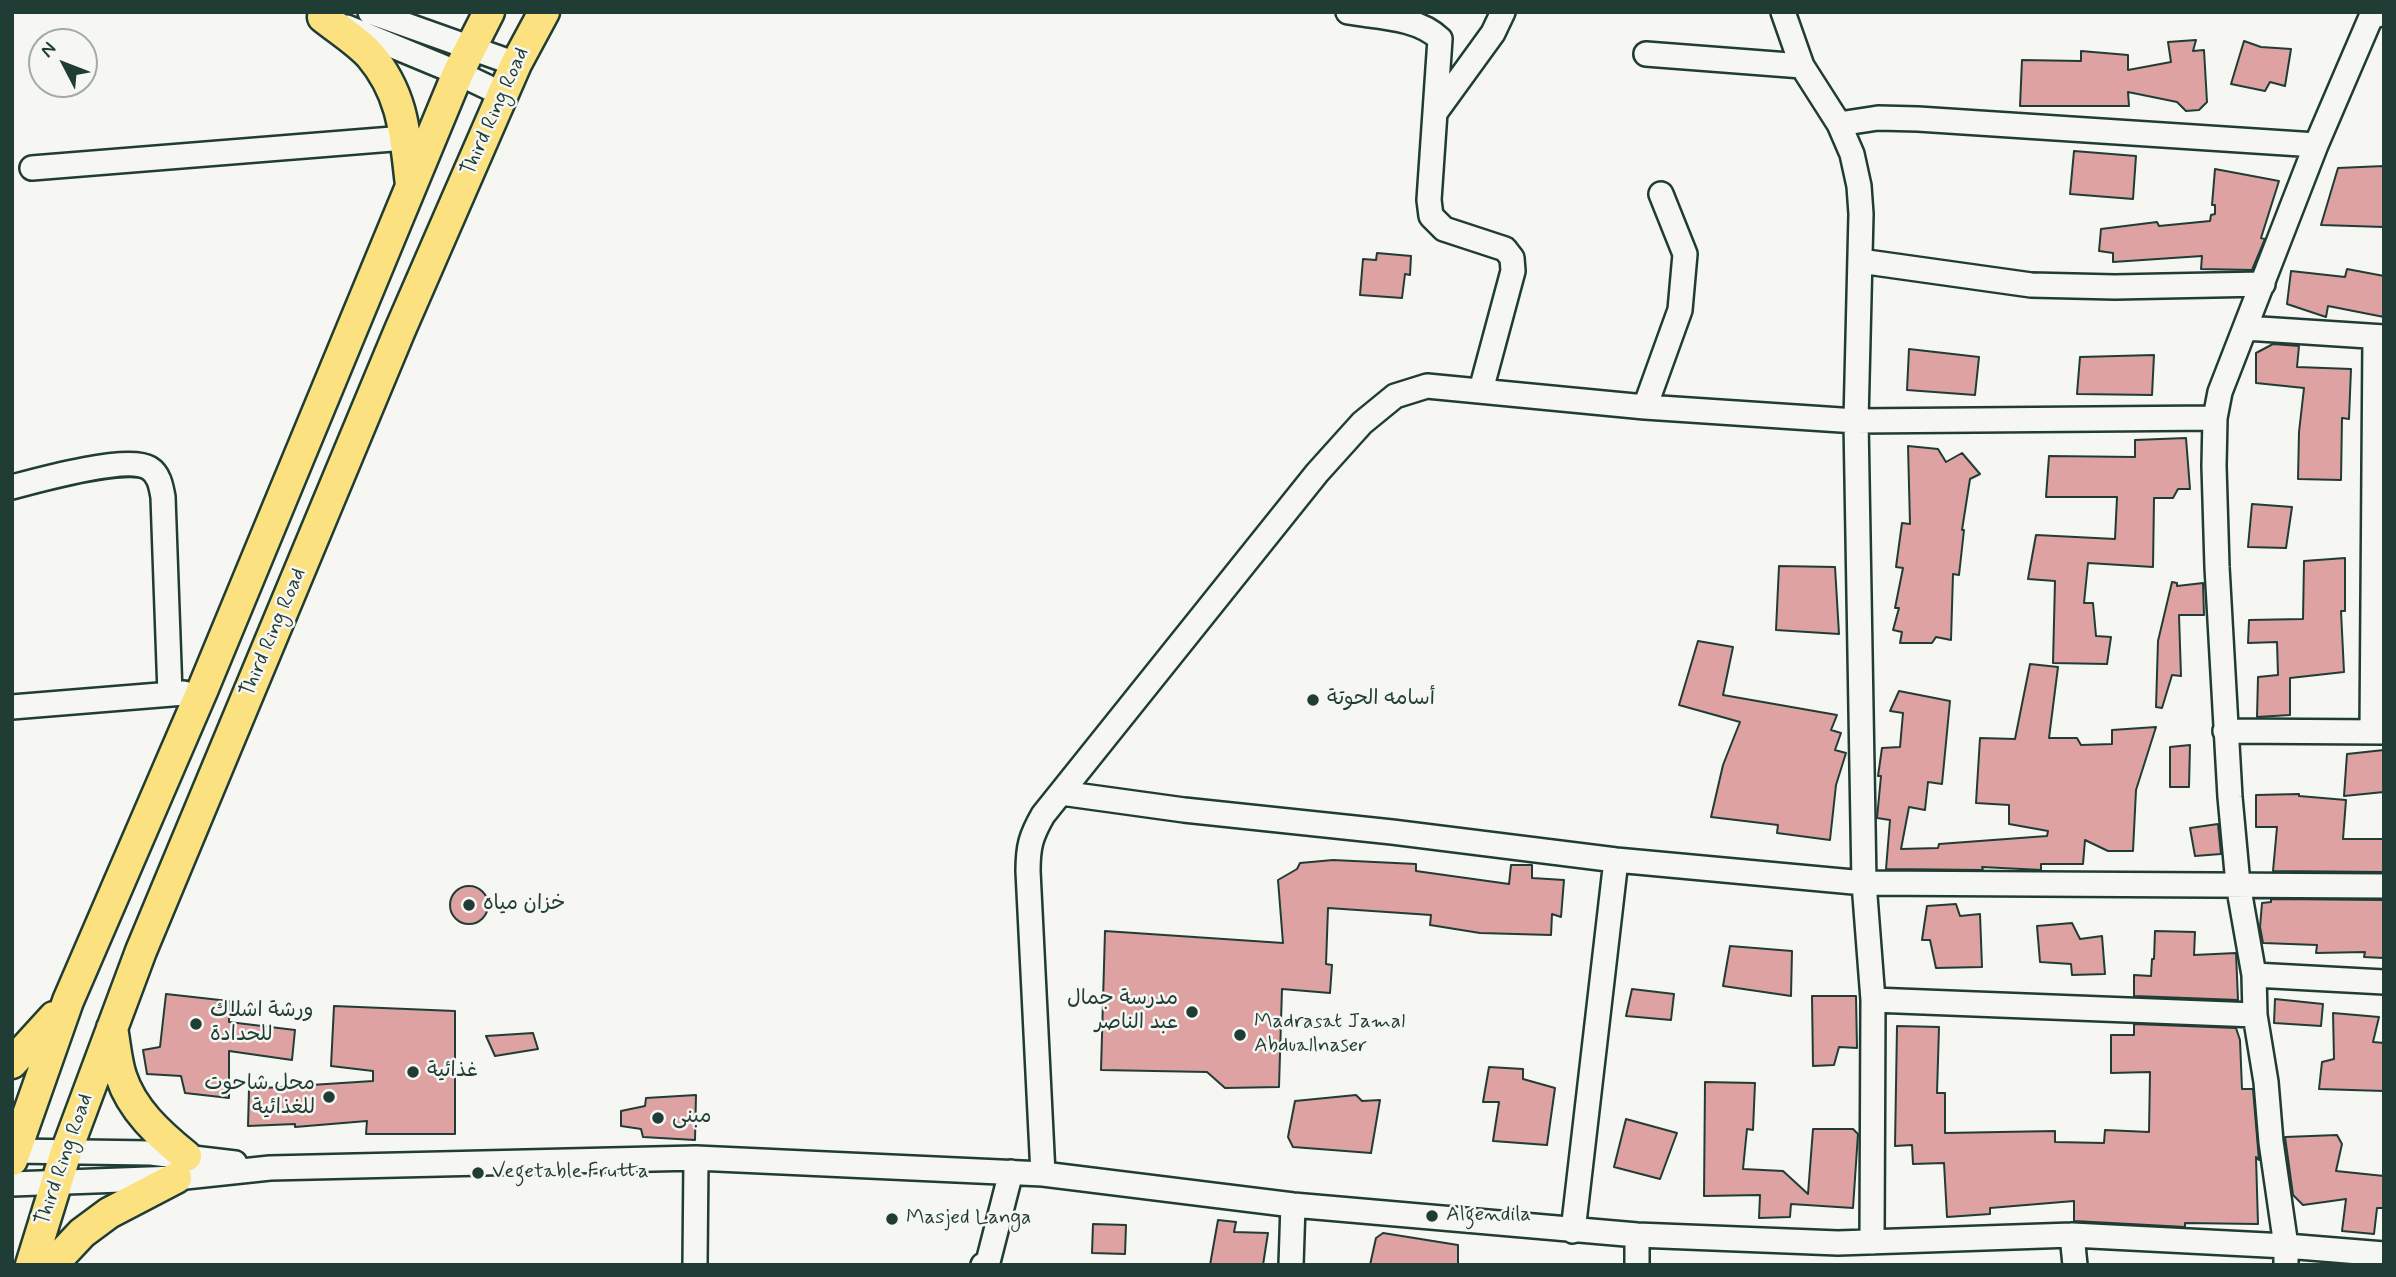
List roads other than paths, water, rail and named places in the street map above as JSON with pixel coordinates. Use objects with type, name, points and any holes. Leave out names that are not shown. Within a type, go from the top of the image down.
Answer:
[{"type":"main road","name":"Third Ring Road","points":[[13,1154],[68,1001],[202,691],[464,60],[489,12]]},
{"type":"main road","name":"Third Ring Road","points":[[31,1265],[66,1152],[112,1026],[395,342],[502,94],[544,12]]},
{"type":"main road","points":[[319,14],[369,54],[394,92],[403,121],[411,185]]},
{"type":"main road","points":[[12,1063],[68,1001]]},
{"type":"main road","points":[[52,1265],[82,1233],[108,1213],[181,1167],[130,1098],[120,1075],[112,1026]]},
{"type":"street","points":[[370,12],[464,60],[502,94]]},
{"type":"street","points":[[1348,12],[1420,25],[1440,39],[1429,200],[1431,216],[1444,229],[1505,249],[1512,258],[1513,271],[1481,390]]},
{"type":"street","points":[[1435,113],[1493,33],[1503,12]]},
{"type":"street","points":[[1783,12],[1802,66],[1839,124],[1852,154],[1859,186],[1856,421],[1864,883],[1873,1000],[1872,1242]]},
{"type":"street","points":[[319,14],[464,60],[516,64]]},
{"type":"street","points":[[2286,1255],[2266,1082],[2255,1015],[2254,975],[2238,884],[2225,732],[2217,567],[2215,418],[2220,392],[2316,145],[2373,14]]},
{"type":"street","points":[[1646,54],[1802,66]]},
{"type":"street","points":[[1839,124],[1878,118],[1918,119],[2316,145]]},
{"type":"street","points":[[32,168],[405,138]]},
{"type":"street","points":[[1645,407],[1680,310],[1685,254],[1661,194]]},
{"type":"street","points":[[1860,261],[2032,285],[2115,287],[2263,284]]},
{"type":"street","points":[[2225,732],[2378,732],[2379,337],[2245,328]]},
{"type":"street","points":[[1043,1174],[1028,845],[1043,815],[1317,473],[1362,424],[1395,396],[1427,386],[1645,407],[1856,421],[2215,418]]},
{"type":"street","points":[[12,487],[120,464],[143,465],[151,468],[157,475],[163,497],[170,694]]},
{"type":"street","points":[[12,707],[202,691]]},
{"type":"street","points":[[1061,793],[1184,810],[1616,860],[1864,883],[2384,886]]},
{"type":"street","points":[[1573,1231],[1616,860]]},
{"type":"street","points":[[2254,975],[2384,982]]},
{"type":"street","points":[[1873,1000],[2255,1015]]},
{"type":"street","points":[[13,1154],[151,1153],[181,1167]]},
{"type":"street","points":[[12,1184],[143,1178],[181,1167],[270,1168],[696,1158],[1043,1174],[1293,1205],[1839,1254],[1872,1242],[2072,1235],[2286,1255],[2384,1254]]},
{"type":"street","points":[[695,1265],[696,1158]]},
{"type":"street","points":[[983,1265],[988,1262],[993,1247],[1011,1172]]},
{"type":"street","points":[[1292,1265],[1293,1205]]},
{"type":"street","points":[[1637,1235],[1637,1265]]},
{"type":"street","points":[[2072,1235],[2075,1265]]},
{"type":"place","name":"أسامه الحوتة","points":[[1313,700]]},
{"type":"place","name":"خزان مياه","points":[[469,905]]},
{"type":"place","name":"مدرسة جمال عبد الناصر","points":[[1192,1012]]},
{"type":"place","name":"ورشة اشلاك للحدادة","points":[[196,1024]]},
{"type":"place","name":"Madrasat Jamal Abduallnaser","points":[[1240,1035]]},
{"type":"place","name":"غذائية","points":[[413,1072]]},
{"type":"place","name":"محل شاحوت للغذائية","points":[[329,1097]]},
{"type":"place","name":"مبنى","points":[[658,1118]]},
{"type":"place","name":"Vegetable Frutta","points":[[478,1173]]},
{"type":"place","name":"Algendila","points":[[1432,1216]]},
{"type":"place","name":"Masjed Langa","points":[[892,1219]]}]
